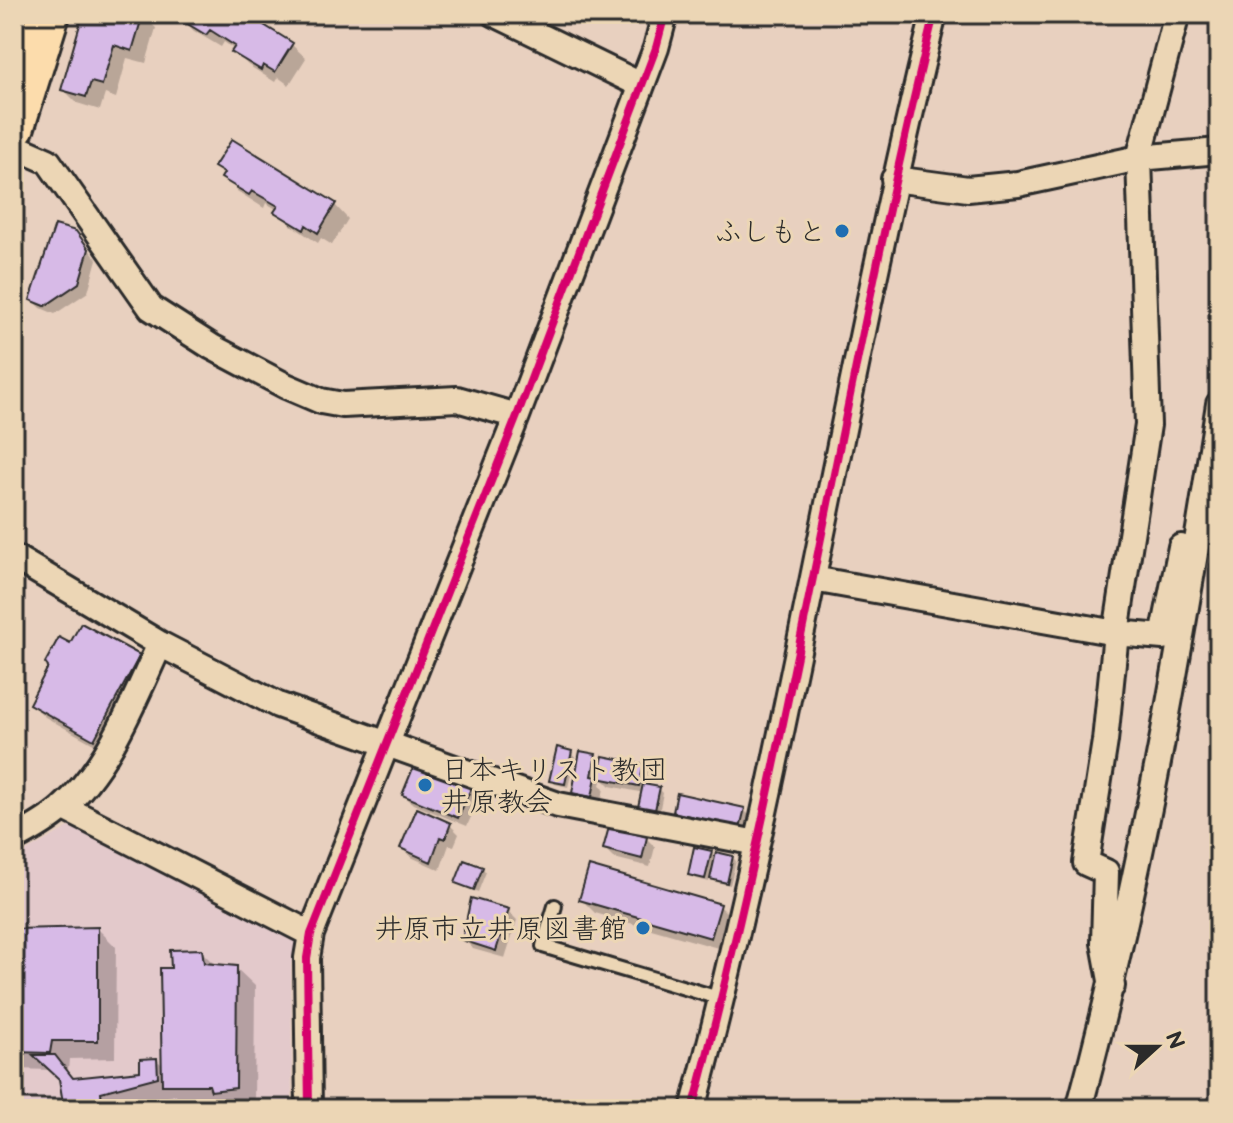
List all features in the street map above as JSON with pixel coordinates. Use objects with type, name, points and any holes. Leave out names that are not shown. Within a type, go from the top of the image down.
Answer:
[{"type":"highway","points":[[14,126],[39,20]]},
{"type":"street","points":[[495,14],[641,85]]},
{"type":"street","points":[[309,1109],[307,958],[311,934],[517,416],[656,48],[665,14]]},
{"type":"street","points":[[693,1109],[722,999],[757,843],[894,179],[934,14]]},
{"type":"street","points":[[1112,986],[1104,943],[1106,872],[1086,863],[1105,741],[1116,633],[1148,425],[1139,158],[1177,14]]},
{"type":"street","points":[[14,146],[48,161],[151,308],[212,347],[321,401],[343,405],[457,399],[517,416]]},
{"type":"street","points":[[894,179],[968,189],[1018,184],[1139,158],[1219,151]]},
{"type":"street","points":[[1079,1109],[1112,986],[1178,666],[1219,404]]},
{"type":"street","points":[[813,579],[1116,633],[1163,637],[1186,521],[1204,500]]},
{"type":"street","points":[[14,557],[160,644],[278,705],[558,805],[757,843]]},
{"type":"street","points":[[14,839],[43,823],[63,807],[93,773],[123,723],[160,644]]},
{"type":"street","points":[[63,807],[311,934]]},
{"type":"lane","points":[[555,906],[543,946],[722,999]]},
{"type":"shaded area","points":[[71,826],[297,940],[291,964],[292,1109],[14,1109],[14,858]]},
{"type":"building","points":[[83,14],[143,14],[132,51],[114,45],[102,85],[91,82],[86,97],[61,90]]},
{"type":"building","points":[[180,14],[246,14],[293,43],[275,72],[263,65],[261,70],[231,52],[235,46],[210,30],[206,35],[178,18]]},
{"type":"building","points":[[232,139],[336,203],[318,233],[306,225],[304,230],[274,212],[278,206],[252,191],[249,195],[221,178],[224,173],[214,167]]},
{"type":"building","points":[[55,225],[76,231],[89,249],[79,283],[45,306],[30,300]]},
{"type":"building","points":[[81,623],[140,655],[94,740],[29,704],[59,637],[70,643]]},
{"type":"building","points":[[557,747],[572,751],[565,784],[549,781]]},
{"type":"building","points":[[580,751],[596,754],[592,797],[572,793]]},
{"type":"building","points":[[603,756],[644,764],[639,786],[598,778]]},
{"type":"building","points":[[415,763],[472,786],[458,818],[402,795]]},
{"type":"building","points":[[643,784],[660,787],[655,810],[638,807]]},
{"type":"building","points":[[677,793],[745,808],[740,828],[673,812]]},
{"type":"building","points":[[417,808],[451,823],[445,839],[440,837],[431,862],[400,848]]},
{"type":"building","points":[[609,827],[647,837],[642,859],[603,849]]},
{"type":"building","points":[[694,847],[712,851],[705,879],[688,875]]},
{"type":"building","points":[[716,852],[733,856],[727,883],[710,879]]},
{"type":"building","points":[[464,860],[483,867],[474,890],[455,883]]},
{"type":"building","points":[[589,866],[721,904],[711,938],[579,900]]},
{"type":"building","points":[[471,898],[509,909],[496,951],[462,940]]},
{"type":"building","points":[[98,927],[98,1041],[52,1041],[50,1053],[14,1052],[14,929]]},
{"type":"building","points":[[202,949],[204,963],[237,966],[236,1088],[211,1091],[209,1085],[162,1085],[160,968],[171,968],[170,950]]},
{"type":"building","points":[[33,1055],[55,1055],[73,1078],[140,1071],[140,1059],[157,1058],[158,1077],[101,1092],[103,1109],[64,1109],[59,1079]]},
{"type":"building","points":[[238,1103],[239,1109],[199,1109],[199,1107]]},
{"type":"cycle path","points":[[309,1109],[307,958],[311,934],[517,416],[656,48],[665,14]]},
{"type":"cycle path","points":[[693,1109],[759,837],[872,287],[934,14]]},
{"type":"place","name":"ふしもと","points":[[842,231]]},
{"type":"place","name":"日本キリスト教団 井原教会","points":[[425,785]]},
{"type":"place","name":"井原市立井原図書館","points":[[643,928]]}]
